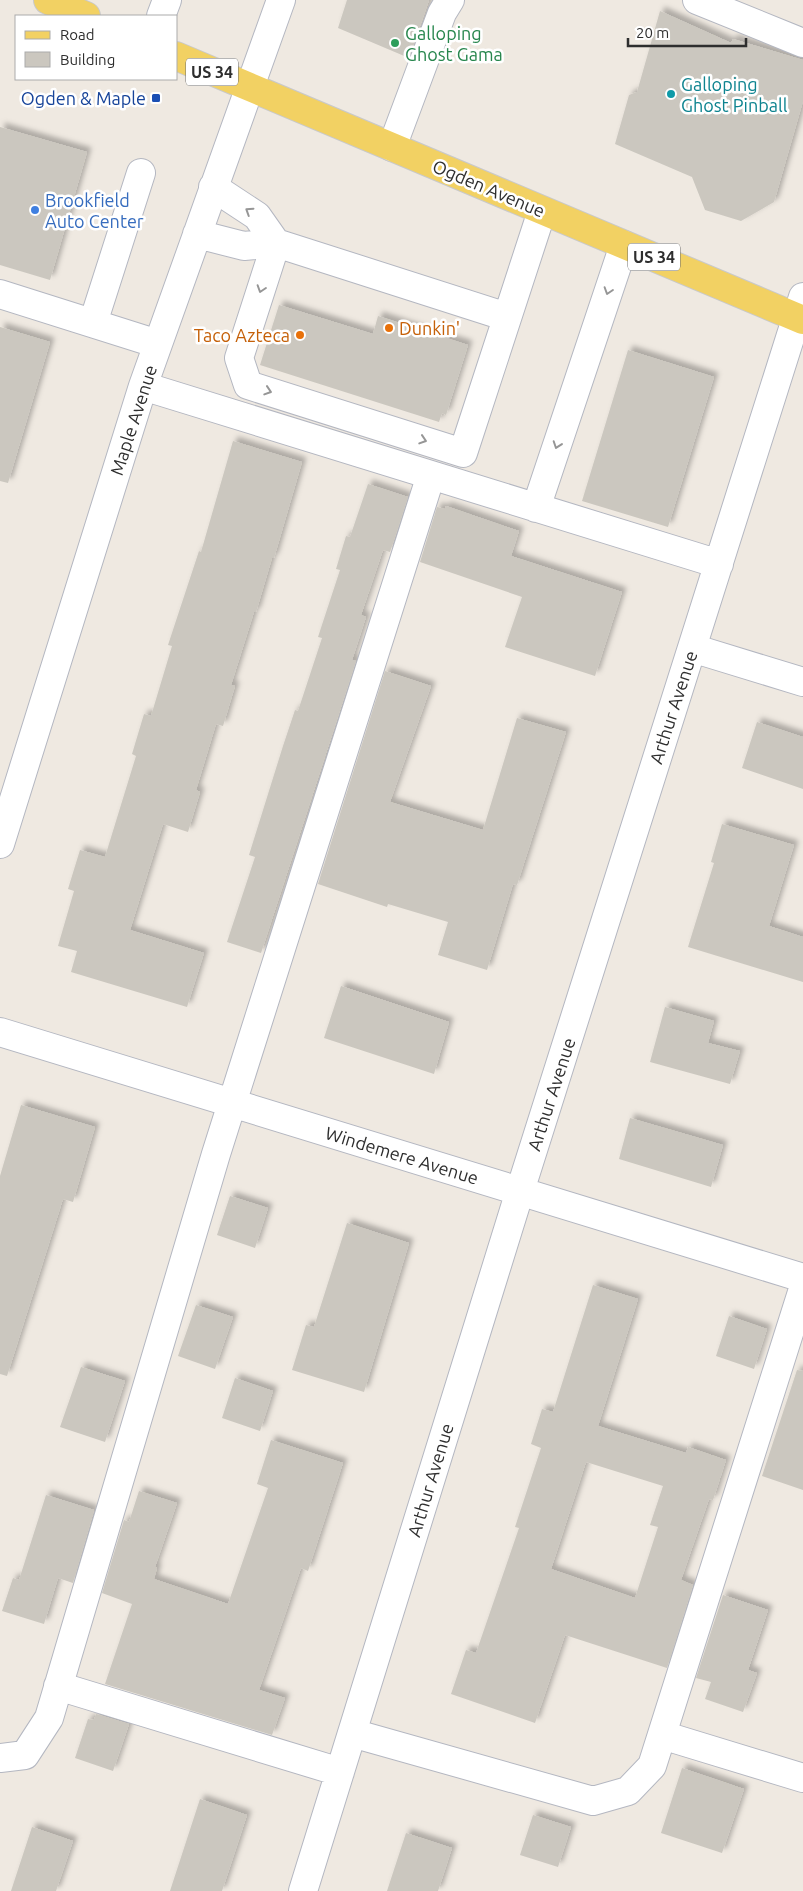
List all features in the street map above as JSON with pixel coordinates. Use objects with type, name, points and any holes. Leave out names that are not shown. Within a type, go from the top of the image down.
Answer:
[{"type":"main road","points":[[48,0],[84,15]]},
{"type":"main road","name":"Ogden Avenue","points":[[178,57],[542,211],[801,312]]},
{"type":"street","points":[[161,15],[167,0]]},
{"type":"street","name":"Maple Avenue","points":[[0,844],[143,386],[281,0]]},
{"type":"street","points":[[392,147],[442,13],[450,0]]},
{"type":"street","points":[[697,0],[803,43]]},
{"type":"street","points":[[93,323],[141,173]]},
{"type":"street","points":[[213,188],[257,216],[276,243]]},
{"type":"street","points":[[276,243],[239,358],[248,385],[463,453],[542,211]]},
{"type":"street","points":[[197,234],[244,246],[276,243],[508,316]]},
{"type":"street","points":[[536,508],[624,244]]},
{"type":"street","points":[[0,294],[158,344]]},
{"type":"street","name":"Arthur Avenue","points":[[303,1891],[520,1191],[692,648],[801,312]]},
{"type":"street","points":[[143,386],[719,564]]},
{"type":"street","points":[[0,1758],[25,1755],[49,1718],[232,1104],[430,475]]},
{"type":"street","points":[[692,648],[803,682]]},
{"type":"street","name":"Windemere Avenue","points":[[0,1032],[803,1278]]},
{"type":"street","points":[[352,1733],[593,1801],[628,1791],[652,1766],[803,1289]]},
{"type":"street","points":[[58,1686],[340,1772]]},
{"type":"street","points":[[662,1735],[803,1778]]},
{"type":"building","name":"Galloping Ghost Gama","points":[[347,0],[429,0],[409,58],[338,28]]},
{"type":"building","points":[[660,11],[731,43],[733,39],[803,60],[803,101],[774,202],[741,221],[705,210],[692,177],[615,144],[629,95],[637,92]]},
{"type":"building","name":"Brookfield Auto Center","points":[[0,127],[87,152],[50,280],[0,265]]},
{"type":"building","points":[[279,305],[373,334],[378,316],[468,345],[446,415],[442,413],[439,422],[260,365]]},
{"type":"building","points":[[0,327],[50,342],[8,483],[0,481]]},
{"type":"building","points":[[628,350],[714,377],[668,527],[582,501]]},
{"type":"building","points":[[233,441],[302,462],[274,558],[272,558],[231,685],[235,686],[223,726],[216,724],[196,790],[200,792],[188,832],[163,824],[130,930],[204,953],[187,1007],[71,972],[77,951],[58,946],[74,891],[68,889],[80,850],[105,857],[136,756],[132,754],[144,714],[151,716],[172,646],[168,645],[199,551],[201,552]]},
{"type":"building","points":[[368,484],[408,497],[390,552],[383,550],[361,615],[366,617],[352,660],[356,661],[261,953],[227,942],[255,857],[249,855],[283,746],[295,710],[298,711],[322,638],[318,637],[340,570],[336,569],[346,536],[350,537]]},
{"type":"building","points":[[446,506],[519,531],[511,556],[622,592],[595,676],[505,647],[522,597],[420,562],[437,507],[445,509]]},
{"type":"building","points":[[385,671],[431,686],[390,802],[483,830],[517,718],[566,732],[517,885],[513,884],[487,970],[438,955],[448,922],[388,904],[387,907],[318,884]]},
{"type":"building","points":[[757,722],[803,737],[803,789],[742,768]]},
{"type":"building","points":[[722,824],[794,845],[769,926],[803,937],[803,982],[688,947],[714,863],[711,862]]},
{"type":"building","points":[[341,986],[449,1022],[434,1074],[324,1038]]},
{"type":"building","points":[[665,1007],[714,1021],[708,1043],[740,1051],[730,1084],[650,1062]]},
{"type":"building","points":[[21,1105],[95,1127],[73,1202],[63,1199],[7,1376],[0,1374],[0,1176]]},
{"type":"building","points":[[630,1118],[723,1145],[711,1187],[619,1159]]},
{"type":"building","points":[[230,1196],[268,1208],[255,1248],[217,1235]]},
{"type":"building","points":[[347,1223],[409,1243],[364,1392],[292,1370],[306,1325],[314,1327]]},
{"type":"building","points":[[593,1285],[638,1299],[598,1426],[686,1453],[688,1447],[726,1460],[713,1500],[709,1499],[681,1580],[693,1585],[667,1668],[565,1635],[535,1723],[451,1694],[466,1650],[476,1653],[519,1528],[515,1527],[541,1448],[531,1444],[542,1409],[553,1412]],"holes":[[[586,1462],[663,1486],[650,1525],[658,1527],[635,1598],[551,1569]]]},
{"type":"building","points":[[196,1305],[233,1317],[215,1369],[178,1356]]},
{"type":"building","points":[[729,1316],[767,1329],[754,1369],[716,1356]]},
{"type":"building","points":[[81,1367],[125,1381],[105,1442],[60,1427]]},
{"type":"building","points":[[797,1370],[803,1371],[803,1490],[762,1476]]},
{"type":"building","points":[[235,1378],[273,1391],[260,1431],[222,1418]]},
{"type":"building","points":[[271,1440],[343,1463],[308,1571],[301,1568],[259,1690],[285,1698],[272,1735],[105,1684],[132,1604],[102,1593],[124,1520],[129,1522],[139,1491],[177,1503],[155,1567],[157,1568],[154,1579],[228,1604],[268,1488],[257,1484]]},
{"type":"building","points":[[46,1495],[94,1510],[73,1583],[58,1578],[44,1624],[2,1611],[13,1578],[19,1580]]},
{"type":"building","points":[[723,1595],[768,1610],[748,1670],[757,1673],[743,1712],[705,1699],[711,1682],[696,1678]]},
{"type":"building","points":[[96,1714],[129,1724],[113,1771],[75,1758],[88,1719],[94,1720]]},
{"type":"building","points":[[682,1768],[744,1789],[722,1853],[661,1833]]},
{"type":"building","points":[[200,1799],[247,1815],[222,1891],[170,1891]]},
{"type":"building","points":[[533,1815],[571,1827],[558,1867],[520,1855]]},
{"type":"building","points":[[32,1827],[73,1841],[56,1891],[11,1891]]},
{"type":"building","points":[[406,1833],[452,1848],[438,1891],[387,1891]]},
{"type":"place","name":"Galloping Ghost Gama","points":[[395,43]]},
{"type":"place","name":"Galloping Ghost Pinball","points":[[671,94]]},
{"type":"place","name":"Ogden & Maple","points":[[156,98]]},
{"type":"place","name":"Brookfield Auto Center","points":[[35,210]]},
{"type":"place","name":"Dunkin'","points":[[389,328]]},
{"type":"place","name":"Taco Azteca","points":[[300,335]]}]
